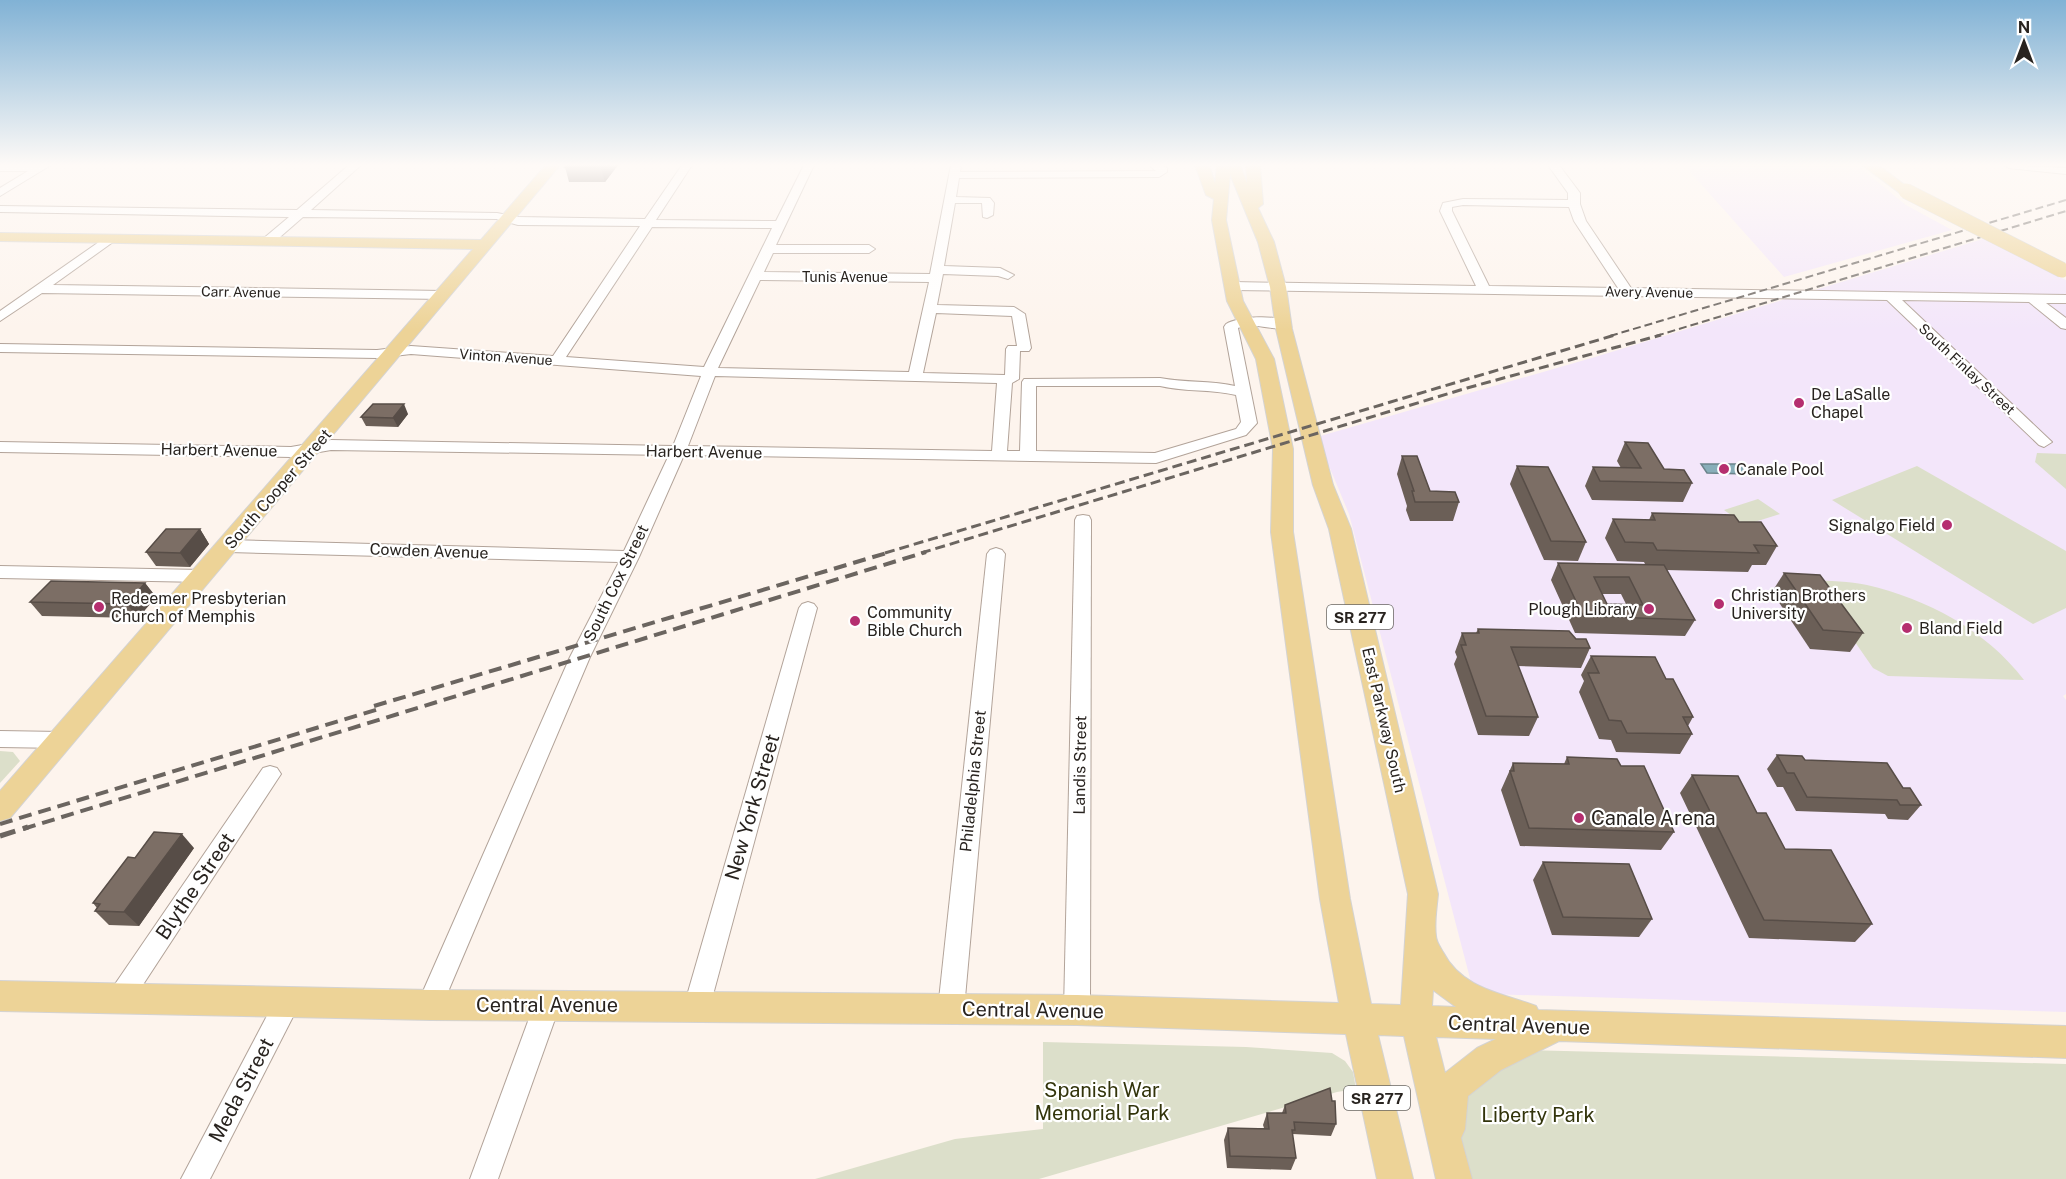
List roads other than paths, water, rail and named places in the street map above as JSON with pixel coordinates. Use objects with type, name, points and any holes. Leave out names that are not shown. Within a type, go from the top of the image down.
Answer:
[{"type":"main road","name":"South Cooper Street","points":[[0,810],[229,546],[506,220]]},
{"type":"main road","name":"SR 277","points":[[1219,220],[1235,301],[1265,359],[1283,449],[1282,532],[1335,899],[1358,1018],[1395,1179]]},
{"type":"main road","name":"East Parkway South","points":[[1257,220],[1278,287],[1284,324],[1323,485],[1340,529],[1421,883],[1423,894],[1416,1020],[1454,1179]]},
{"type":"main road","points":[[1963,220],[2064,271]]},
{"type":"main road","points":[[0,237],[485,245]]},
{"type":"main road","points":[[407,244],[466,251],[474,259]]},
{"type":"main road","points":[[1421,938],[1437,971],[1446,982],[1466,995],[1500,1010],[1555,1026]]},
{"type":"main road","name":"Central Avenue","points":[[0,996],[430,1005],[1077,1010],[2066,1042]]},
{"type":"main road","points":[[1446,1146],[1452,1088],[1489,1059],[1555,1026]]},
{"type":"street","points":[[268,242],[292,220]]},
{"type":"street","points":[[515,220],[779,225]]},
{"type":"street","points":[[557,360],[651,220]]},
{"type":"street","name":"South Cox Street","points":[[430,1005],[580,657],[630,557],[678,452],[710,372],[781,220]]},
{"type":"street","points":[[915,378],[945,220]]},
{"type":"street","points":[[1450,220],[1484,289]]},
{"type":"street","points":[[1581,220],[1627,292]]},
{"type":"street","points":[[0,317],[109,239]]},
{"type":"street","points":[[768,249],[869,249]]},
{"type":"street","name":"Tunis Avenue","points":[[755,276],[1000,272],[1008,275]]},
{"type":"street","name":"Avery Avenue","points":[[1233,286],[2066,299]]},
{"type":"street","name":"Carr Avenue","points":[[38,289],[443,295]]},
{"type":"street","name":"South Finlay Street","points":[[1891,297],[2044,442]]},
{"type":"street","points":[[2033,299],[2066,325]]},
{"type":"street","points":[[930,309],[1014,311],[1018,314],[1018,348],[1008,379],[999,456]]},
{"type":"street","points":[[1244,321],[1284,324]]},
{"type":"street","name":"Harbert Avenue","points":[[0,447],[291,452],[331,445],[1156,458],[1241,432],[1249,423],[1231,327],[1244,321]]},
{"type":"street","name":"Vinton Avenue","points":[[0,348],[377,354],[411,350],[710,372],[1008,379]]},
{"type":"street","points":[[1028,456],[1029,381],[1160,382],[1173,385],[1216,386],[1244,392]]},
{"type":"street","name":"Landis Street","points":[[1077,1010],[1083,520]]},
{"type":"street","name":"Cowden Avenue","points":[[229,546],[630,557]]},
{"type":"street","name":"Philadelphia Street","points":[[951,1009],[996,554]]},
{"type":"street","points":[[0,572],[202,576]]},
{"type":"street","name":"New York Street","points":[[697,1006],[808,608]]},
{"type":"street","points":[[0,739],[61,740]]},
{"type":"street","name":"Blythe Street","points":[[120,998],[270,774]]},
{"type":"street","name":"Meda Street","points":[[195,1179],[288,1001]]},
{"type":"street","points":[[484,1179],[547,1005]]},
{"type":"water","name":"Canale Pool","points":[[1701,464],[1741,464],[1747,474],[1707,473]]},
{"type":"railway","points":[[1610,336],[1999,220]]},
{"type":"railway","points":[[1656,336],[2036,220]]},
{"type":"railway","points":[[885,553],[1615,335]]},
{"type":"railway","points":[[921,553],[1467,388],[1661,335]]},
{"type":"railway","points":[[374,706],[890,552]]},
{"type":"railway","points":[[23,829],[926,552]]},
{"type":"railway","points":[[0,824],[382,708]]},
{"type":"railway","points":[[0,836],[28,827]]},
{"type":"place","name":"De LaSalle Chapel","points":[[1799,403]]},
{"type":"place","name":"Canale Pool","points":[[1724,469]]},
{"type":"place","name":"Signalgo Field","points":[[1947,525]]},
{"type":"place","name":"Christian Brothers University","points":[[1719,604]]},
{"type":"place","name":"Redeemer Presbyterian Church of Memphis","points":[[99,607]]},
{"type":"place","name":"Plough Library","points":[[1649,609]]},
{"type":"place","name":"Community Bible Church","points":[[855,621]]},
{"type":"place","name":"Bland Field","points":[[1907,628]]},
{"type":"place","name":"Canale Arena","points":[[1579,818]]},
{"type":"park label","name":"Spanish War Memorial Park","points":[[1102,1102]]},
{"type":"park label","name":"Liberty Park","points":[[1538,1115]]}]
